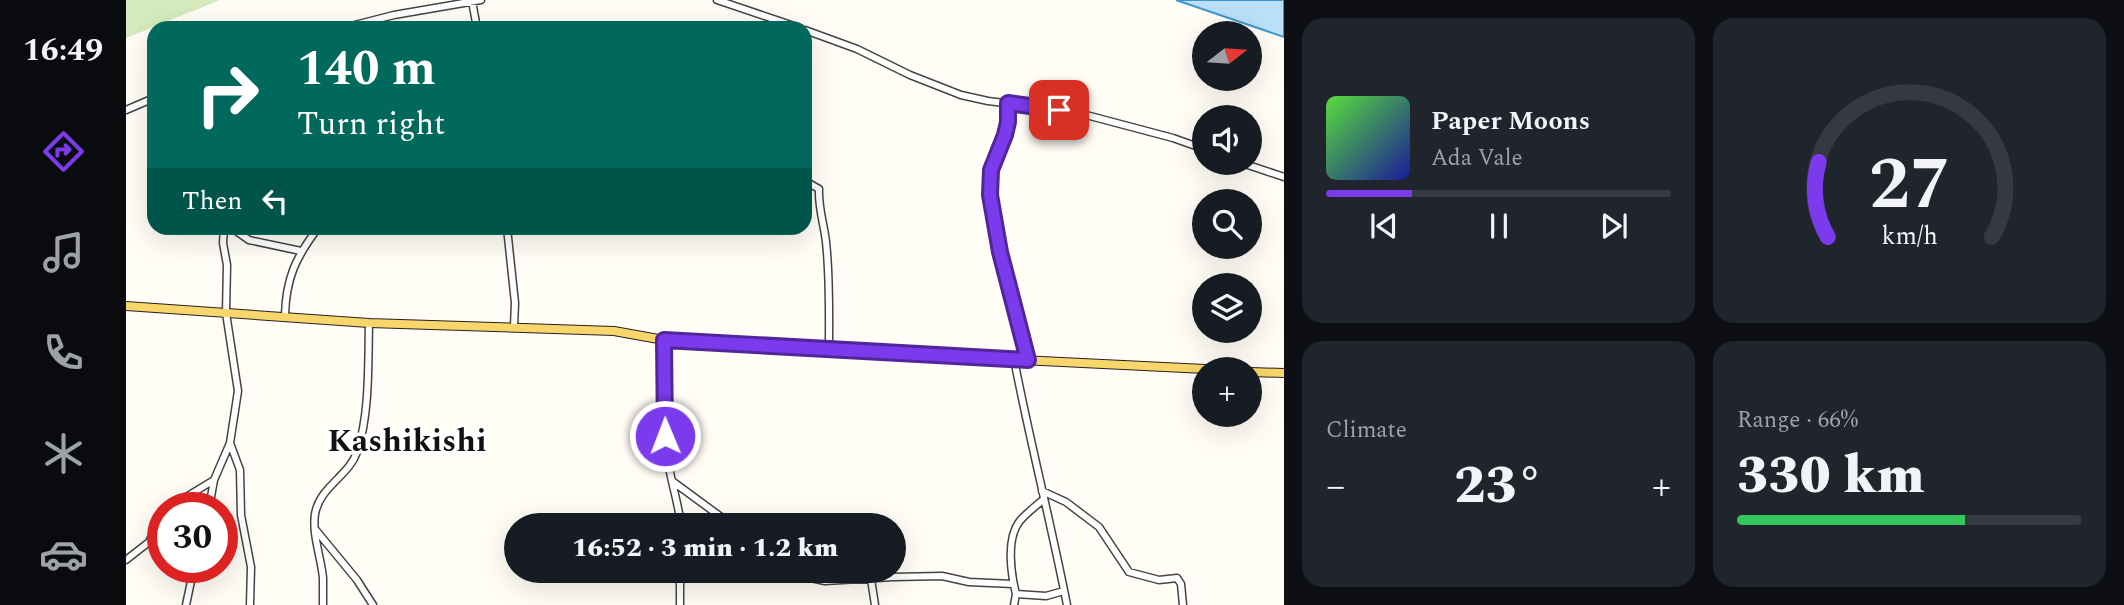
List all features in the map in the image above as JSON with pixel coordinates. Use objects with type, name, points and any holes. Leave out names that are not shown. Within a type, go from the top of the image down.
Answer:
[{"type":"main road","points":[[126,306],[285,315],[369,323],[614,331],[664,340],[829,351],[1192,368]]},
{"type":"main road","points":[[1262,372],[1284,373]]},
{"type":"street","points":[[383,21],[481,0]]},
{"type":"street","points":[[718,0],[780,21]]},
{"type":"street","points":[[472,1],[476,21]]},
{"type":"street","points":[[812,32],[972,98],[1075,113],[1192,145]]},
{"type":"street","points":[[126,110],[147,101]]},
{"type":"street","points":[[1008,103],[1005,135],[991,170],[990,195],[1000,252],[1028,360]]},
{"type":"street","points":[[1262,170],[1284,177]]},
{"type":"street","points":[[812,185],[819,189],[818,203],[823,218],[829,294],[829,351]]},
{"type":"street","points":[[212,492],[214,480],[230,443],[238,391],[226,313],[227,265],[224,235]]},
{"type":"street","points":[[242,235],[249,240],[301,251]]},
{"type":"street","points":[[285,315],[289,278],[301,251],[313,235]]},
{"type":"street","points":[[508,235],[515,303],[514,326]]},
{"type":"street","points":[[323,605],[323,579],[315,513],[326,490],[357,454],[365,407],[369,323]]},
{"type":"street","points":[[664,340],[665,436],[679,513]]},
{"type":"street","points":[[1014,359],[1067,605]]},
{"type":"street","points":[[230,443],[240,470],[241,515],[251,567],[250,605]]},
{"type":"street","points":[[194,492],[214,480]]},
{"type":"street","points":[[672,481],[716,513]]},
{"type":"street","points":[[1014,605],[1016,594],[1013,584],[1012,542],[1020,521],[1043,495]]},
{"type":"street","points":[[1043,495],[1066,502],[1099,527],[1129,572],[1159,580],[1177,578],[1181,584],[1183,605]]},
{"type":"street","points":[[315,529],[357,580],[373,605]]},
{"type":"street","points":[[126,560],[147,544]]},
{"type":"street","points":[[906,578],[942,576],[969,582],[1013,584]]},
{"type":"street","points":[[186,605],[191,583]]},
{"type":"street","points":[[680,583],[680,605]]},
{"type":"street","points":[[872,583],[875,605]]},
{"type":"street","points":[[1016,594],[1046,596],[1064,591]]},
{"type":"green space","points":[[126,0],[220,0],[168,21],[147,21],[147,30],[126,38]]},
{"type":"water","points":[[1176,0],[1284,0],[1284,37],[1262,29],[1262,21],[1237,21]]},
{"type":"district","name":"Kashikishi","points":[[407,440]]},
{"type":"route","points":[[665,436],[664,340],[1028,360],[994,226],[989,182],[1005,135],[1008,103],[1059,110]]}]
